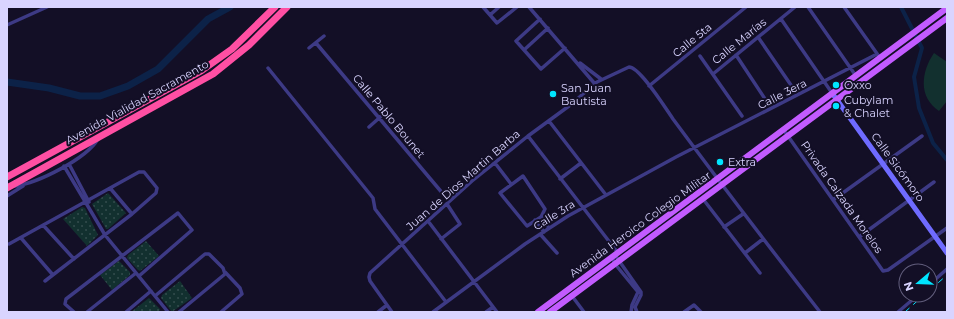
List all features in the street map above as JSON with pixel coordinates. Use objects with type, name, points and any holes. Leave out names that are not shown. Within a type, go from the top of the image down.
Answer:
[{"type":"highway","name":"Avenida Vialidad Sacramento","points":[[7,177],[201,71],[232,49],[275,7]]},
{"type":"highway","name":"Avenida Vialidad Sacramento","points":[[8,188],[213,74],[249,45],[287,7]]},
{"type":"main road","name":"Avenida Heroico Colegio Militar","points":[[538,312],[856,76],[879,56],[947,8]]},
{"type":"main road","name":"Avenida Heroico Colegio Militar","points":[[554,311],[836,99],[947,18]]},
{"type":"street","points":[[7,25],[47,7]]},
{"type":"street","points":[[483,7],[497,23],[517,7]]},
{"type":"street","points":[[490,15],[498,7]]},
{"type":"street","points":[[529,7],[595,84]]},
{"type":"street","name":"Calle 5ta","points":[[649,86],[746,7]]},
{"type":"street","name":"Calle Marías","points":[[713,74],[795,7]]},
{"type":"street","points":[[808,7],[856,76]]},
{"type":"street","points":[[844,7],[879,56]]},
{"type":"street","points":[[540,19],[516,41],[541,68],[565,48]]},
{"type":"street","points":[[781,19],[832,94]]},
{"type":"street","points":[[524,50],[548,28]]},
{"type":"street","points":[[309,48],[324,36]]},
{"type":"street","points":[[758,37],[795,91]]},
{"type":"street","name":"Calle Pablo Bounet","points":[[316,43],[448,203],[460,223],[459,226],[442,240]]},
{"type":"street","points":[[700,56],[742,116]]},
{"type":"street","points":[[736,56],[769,105]]},
{"type":"street","name":"Calle 3era","points":[[694,148],[850,68],[879,56]]},
{"type":"street","points":[[577,62],[601,79]]},
{"type":"street","points":[[268,68],[373,198],[375,209],[446,302]]},
{"type":"street","name":"Juan de Dios Martin Barba","points":[[387,306],[369,277],[370,273],[495,163],[528,136],[569,106],[601,79],[626,68],[635,69],[649,86]]},
{"type":"street","points":[[649,86],[721,185],[820,312]]},
{"type":"street","name":"Calle Sicómoro","points":[[832,94],[947,253]]},
{"type":"street","points":[[369,127],[387,111]]},
{"type":"street","points":[[549,121],[606,195]]},
{"type":"street","name":"Privada Calzada Morelos","points":[[783,129],[883,271],[888,270],[935,236]]},
{"type":"street","points":[[7,196],[26,184],[69,164],[94,146],[100,136]]},
{"type":"street","points":[[528,136],[582,208],[615,255],[617,263],[638,292],[633,309],[637,312]]},
{"type":"street","points":[[833,200],[922,136]]},
{"type":"street","name":"Calle 3ra","points":[[433,312],[548,228],[582,208],[694,148]]},
{"type":"street","points":[[495,163],[511,184]]},
{"type":"street","points":[[560,179],[581,163]]},
{"type":"street","points":[[69,164],[77,184]]},
{"type":"street","points":[[64,166],[77,184],[105,235],[138,274],[165,311]]},
{"type":"street","points":[[9,244],[141,171],[146,174],[157,188],[157,192],[132,214],[45,282]]},
{"type":"street","points":[[523,176],[545,208],[545,212],[540,217],[526,225],[500,193],[523,176]]},
{"type":"street","points":[[859,237],[934,182]]},
{"type":"street","points":[[8,188],[26,184]]},
{"type":"street","points":[[110,188],[132,214]]},
{"type":"street","points":[[703,199],[760,273]]},
{"type":"street","points":[[74,312],[65,304],[66,299],[175,213],[178,213],[191,228],[189,233],[87,312]]},
{"type":"street","points":[[724,227],[743,214]]},
{"type":"street","points":[[540,217],[548,228]]},
{"type":"street","points":[[536,220],[542,233],[557,253]]},
{"type":"street","points":[[428,221],[497,312]]},
{"type":"street","points":[[43,225],[74,260]]},
{"type":"street","points":[[935,236],[947,228]]},
{"type":"street","points":[[21,238],[53,275]]},
{"type":"street","points":[[745,253],[763,240]]},
{"type":"street","points":[[155,296],[207,254],[210,255],[240,288],[242,294],[221,312]]},
{"type":"street","points":[[938,277],[947,269]]},
{"type":"street","points":[[179,312],[223,276],[225,272]]},
{"type":"street","points":[[126,312],[151,292]]},
{"type":"street","points":[[572,296],[584,312]]},
{"type":"street","points":[[551,302],[554,311]]},
{"type":"street","points":[[898,312],[909,303]]},
{"type":"street","points":[[378,312],[387,306],[392,312]]},
{"type":"street","points":[[684,312],[692,306],[696,306],[701,312]]},
{"type":"street","points":[[486,312],[493,307]]},
{"type":"green space","points":[[934,53],[947,62],[947,101],[939,111],[928,99],[924,84],[926,68]]},
{"type":"green space","points":[[108,193],[126,213],[108,229],[106,229],[92,204]]},
{"type":"green space","points":[[82,207],[85,208],[98,235],[87,246],[63,219]]},
{"type":"green space","points":[[146,241],[159,256],[140,271],[127,258],[128,255]]},
{"type":"green space","points":[[119,261],[130,272],[130,275],[112,290],[100,275]]},
{"type":"green space","points":[[180,281],[192,298],[172,312],[161,298],[162,295]]},
{"type":"green space","points":[[149,298],[160,309],[159,312],[131,312]]},
{"type":"waterway","points":[[7,82],[49,88],[80,96],[100,96],[128,86],[158,69],[208,19],[230,7]]},
{"type":"waterway","points":[[901,7],[922,48],[914,77],[919,108],[933,143],[947,160]]},
{"type":"railway","points":[[938,283],[947,275]]},
{"type":"railway","points":[[905,312],[915,303]]},
{"type":"place","name":"Oxxo","points":[[836,85]]},
{"type":"place","name":"San Juan Bautista","points":[[553,94]]},
{"type":"place","name":"Cubylam & Chalet","points":[[836,106]]},
{"type":"place","name":"Extra","points":[[720,162]]}]
